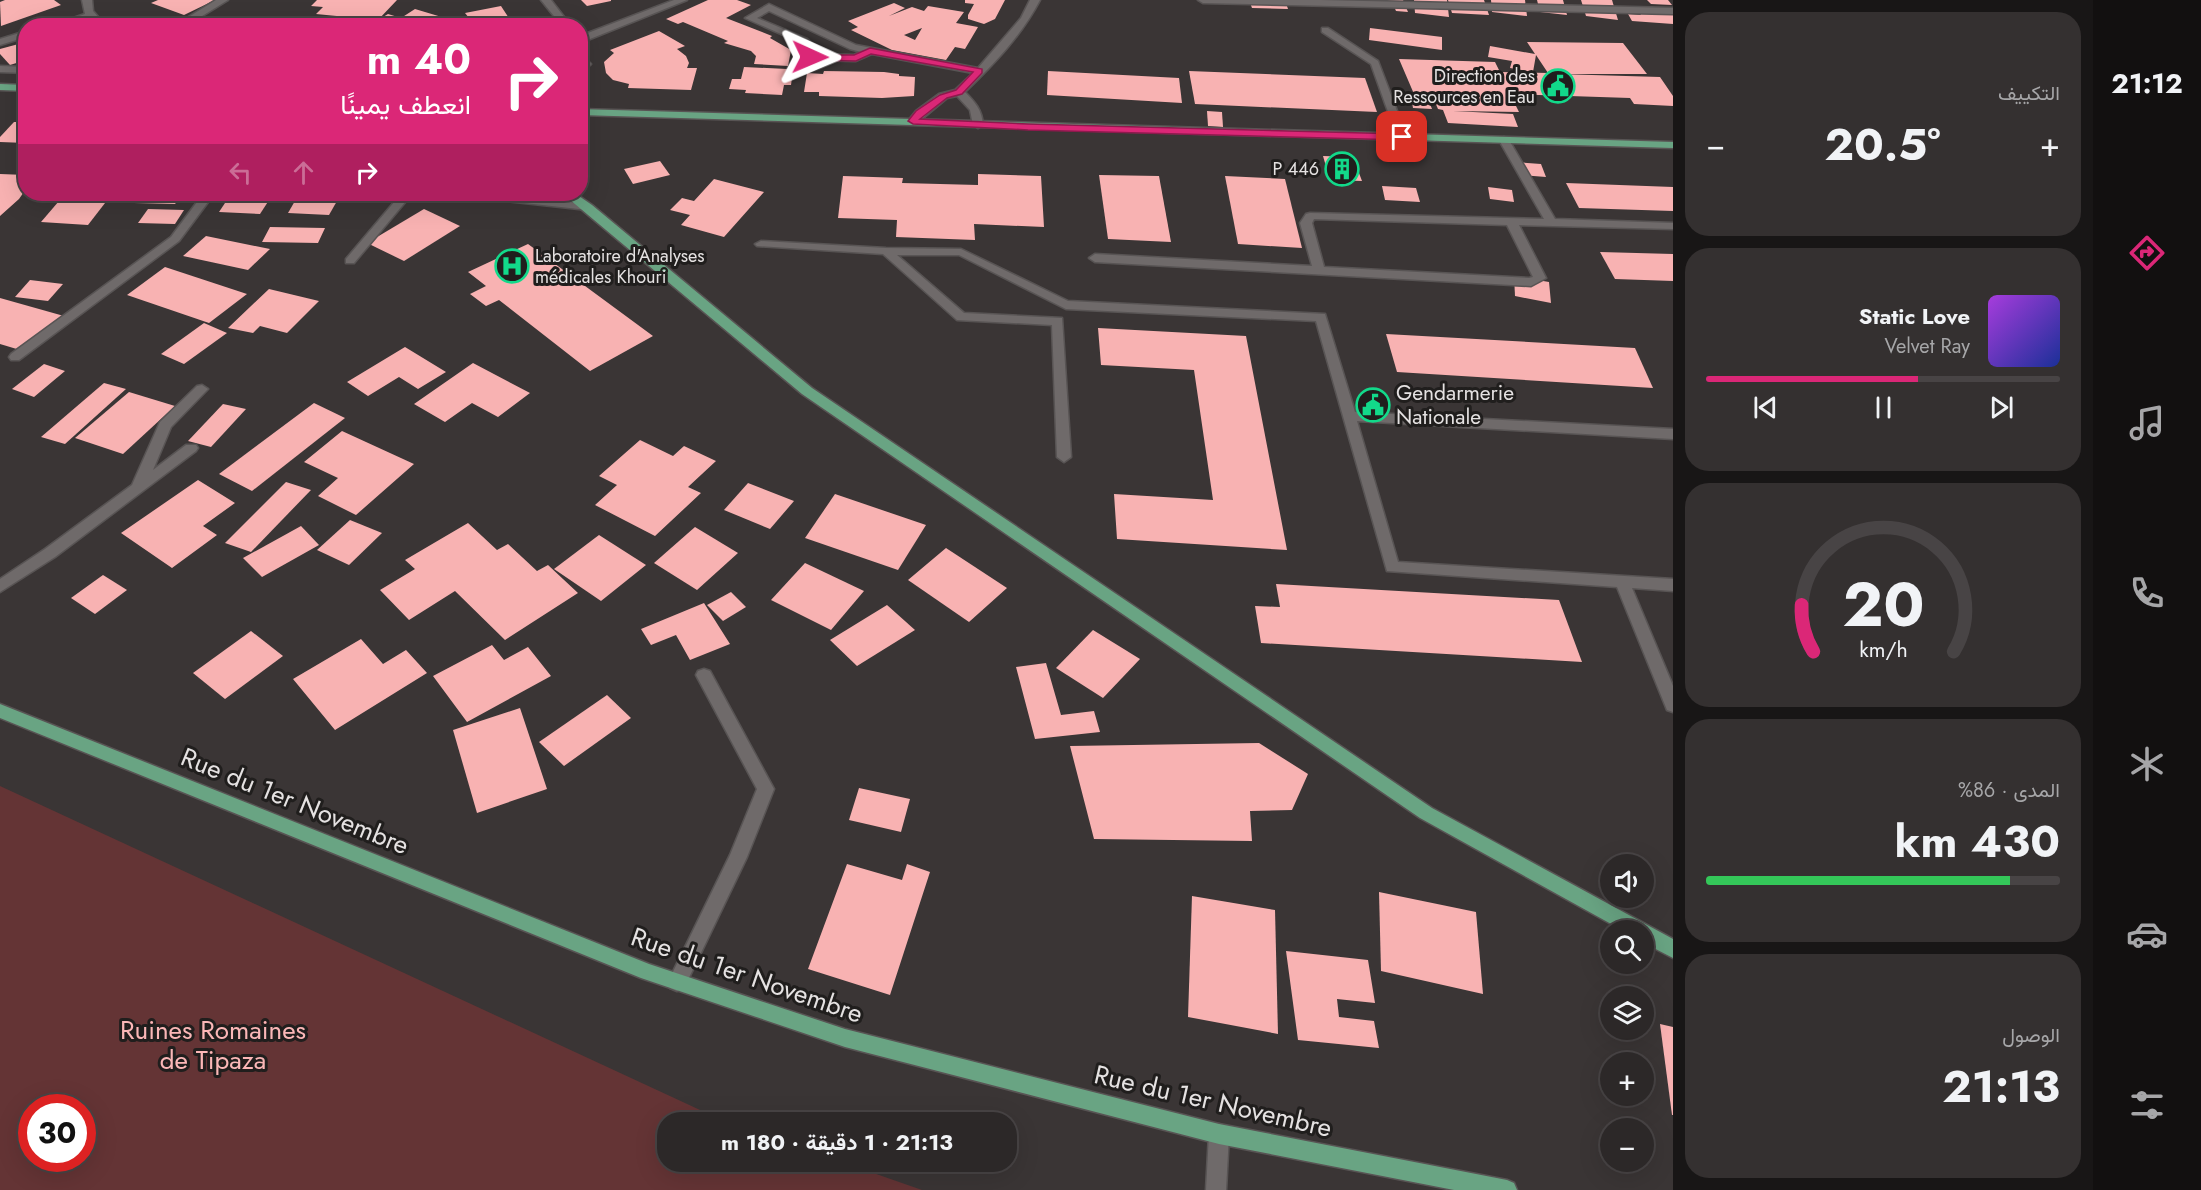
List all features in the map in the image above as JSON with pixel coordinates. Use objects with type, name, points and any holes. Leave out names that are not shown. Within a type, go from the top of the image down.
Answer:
[{"type":"main road","points":[[0,87],[18,88]]},
{"type":"main road","points":[[588,112],[1673,145]]},
{"type":"main road","points":[[579,201],[807,391],[1426,813],[1621,920]]},
{"type":"main road","name":"Rue du 1er Novembre","points":[[0,711],[648,972],[845,1038],[1219,1134],[1507,1190]]},
{"type":"main road","points":[[1654,939],[1673,949]]},
{"type":"street","points":[[74,1],[86,0],[90,15],[93,18]]},
{"type":"street","points":[[192,18],[223,0]]},
{"type":"street","points":[[546,0],[561,18]]},
{"type":"street","points":[[588,37],[682,0]]},
{"type":"street","points":[[913,121],[920,113],[944,96],[959,92],[994,58],[1025,19],[1035,0]]},
{"type":"street","points":[[1203,0],[1673,11]]},
{"type":"street","points":[[870,51],[856,58],[810,57],[810,46],[804,41],[750,18],[768,6],[853,47],[979,71]]},
{"type":"street","points":[[80,18],[90,15]]},
{"type":"street","points":[[1325,30],[1375,63],[1402,137]]},
{"type":"street","points":[[0,42],[18,36]]},
{"type":"street","points":[[0,69],[18,70]]},
{"type":"street","points":[[959,92],[974,105],[978,125]]},
{"type":"street","points":[[1504,140],[1551,222]]},
{"type":"street","points":[[15,357],[175,239],[202,201]]},
{"type":"street","points":[[350,261],[400,201]]},
{"type":"street","points":[[533,201],[588,207]]},
{"type":"street","points":[[1319,271],[1306,223],[1310,216],[1673,226]]},
{"type":"street","points":[[1095,258],[1531,282],[1540,278],[1511,221]]},
{"type":"street","points":[[761,244],[886,251],[961,252],[1066,305],[1321,317],[1392,567],[1673,585]]},
{"type":"street","points":[[886,251],[961,317],[1058,321]]},
{"type":"street","points":[[1064,457],[1058,321],[1066,305]]},
{"type":"street","points":[[139,485],[165,425],[202,388]]},
{"type":"street","points":[[1349,416],[1673,434]]},
{"type":"street","points":[[0,586],[50,553],[191,448]]},
{"type":"street","points":[[1622,581],[1673,705]]},
{"type":"street","points":[[677,982],[738,857],[766,789],[704,675]]},
{"type":"street","points":[[1216,1190],[1219,1134]]},
{"type":"green space","name":"Ruines Romaines de Tipaza","points":[[0,786],[704,1112],[657,1112],[657,1172],[870,1172],[922,1190],[0,1190]]},
{"type":"building","points":[[5,0],[54,0],[61,5],[18,18],[18,20],[1,26],[0,2]]},
{"type":"building","points":[[158,0],[215,0],[184,15],[151,3]]},
{"type":"building","points":[[317,0],[397,0],[380,18],[316,14],[323,7],[311,6]]},
{"type":"building","points":[[581,0],[611,0],[611,1],[587,6]]},
{"type":"building","points":[[708,0],[737,0],[751,5],[726,18],[772,36],[770,38],[791,50],[788,66],[754,64],[756,56],[751,51],[724,43],[728,41],[683,22],[678,24],[666,19]]},
{"type":"building","points":[[965,0],[1005,0],[995,19],[984,24],[968,19],[974,4],[965,3]]},
{"type":"building","points":[[1249,0],[1285,0],[1288,9],[1252,8]]},
{"type":"building","points":[[1365,0],[1403,0],[1408,12],[1396,11],[1393,4],[1366,3]]},
{"type":"building","points":[[1414,0],[1447,0],[1449,17],[1415,13]]},
{"type":"building","points":[[1448,0],[1484,0],[1489,15],[1452,13]]},
{"type":"building","points":[[1491,0],[1525,0],[1527,16],[1492,12]]},
{"type":"building","points":[[1537,0],[1563,0],[1567,15],[1540,12]]},
{"type":"building","points":[[1581,0],[1612,0],[1618,20],[1586,16]]},
{"type":"building","points":[[1647,0],[1668,0],[1672,5],[1651,4]]},
{"type":"building","points":[[894,3],[905,8],[889,16],[912,7],[924,11],[928,6],[964,12],[956,23],[978,27],[965,49],[955,47],[946,60],[892,50],[851,30],[858,27],[848,21]],"holes":[[[922,28],[915,40],[904,35]]]},
{"type":"building","points":[[501,6],[509,18],[469,18],[465,13]]},
{"type":"building","points":[[1636,7],[1673,8],[1673,24],[1632,21],[1628,14],[1641,15]]},
{"type":"building","points":[[415,9],[445,18],[401,18]]},
{"type":"building","points":[[388,14],[401,18],[382,18]]},
{"type":"building","points":[[1370,28],[1442,37],[1442,50],[1369,40]]},
{"type":"building","points":[[659,31],[685,46],[677,49],[686,56],[689,63],[687,68],[697,68],[691,90],[628,88],[629,84],[613,80],[606,73],[604,62],[614,53],[610,50]]},
{"type":"building","points":[[1527,42],[1623,43],[1647,74],[1558,74],[1660,77],[1673,96],[1673,106],[1634,104],[1630,98],[1510,94],[1519,112],[1453,111],[1513,114],[1518,127],[1448,123],[1443,110],[1438,109],[1435,102],[1417,101],[1399,59],[1495,62],[1500,72],[1548,73],[1536,55],[1533,72],[1510,68],[1512,61],[1488,57],[1490,46],[1535,54]]},
{"type":"building","points":[[18,44],[18,62],[10,65],[0,54],[0,49]]},
{"type":"building","points":[[744,67],[787,69],[786,78],[792,78],[791,85],[784,85],[782,95],[745,93],[746,90],[729,89],[732,79],[741,79]]},
{"type":"building","points":[[824,71],[884,72],[915,77],[914,96],[882,98],[819,96],[819,92],[804,92],[807,73],[823,74]]},
{"type":"building","points":[[1048,71],[1179,78],[1182,103],[1047,95]]},
{"type":"building","points":[[1189,71],[1365,78],[1377,112],[1195,104]]},
{"type":"building","points":[[1412,102],[1430,104],[1432,109],[1413,108]]},
{"type":"building","points":[[1207,111],[1222,112],[1223,127],[1208,126]]},
{"type":"building","points":[[14,122],[18,122],[18,143],[0,142],[0,137]]},
{"type":"building","name":"P 446","points":[[1323,156],[1353,157],[1362,181],[1330,180]]},
{"type":"building","points":[[660,161],[670,175],[633,184],[624,169]]},
{"type":"building","points":[[1515,162],[1541,164],[1546,177],[1520,175]]},
{"type":"building","points":[[0,174],[18,175],[18,200],[0,216]]},
{"type":"building","points":[[978,174],[1041,176],[1044,227],[974,224],[975,240],[896,237],[897,220],[838,218],[843,176],[903,178],[902,183],[978,185]]},
{"type":"building","points":[[1099,175],[1159,176],[1171,242],[1108,239]]},
{"type":"building","points":[[1225,176],[1285,179],[1302,248],[1238,244]]},
{"type":"building","points":[[714,179],[764,192],[724,237],[681,225],[690,215],[670,210],[682,198],[694,201]]},
{"type":"building","points":[[1566,183],[1673,187],[1673,211],[1579,208]]},
{"type":"building","points":[[1382,186],[1416,188],[1420,202],[1385,200]]},
{"type":"building","points":[[1488,187],[1512,190],[1514,202],[1490,199]]},
{"type":"building","points":[[59,201],[107,201],[88,225],[41,222]]},
{"type":"building","points":[[136,201],[177,201],[175,204],[134,203]]},
{"type":"building","points":[[226,201],[268,201],[260,214],[219,212]]},
{"type":"building","points":[[295,201],[337,201],[329,215],[288,213]]},
{"type":"building","points":[[148,209],[184,210],[175,224],[138,223]]},
{"type":"building","points":[[424,209],[460,226],[404,261],[367,243]]},
{"type":"building","points":[[270,227],[325,228],[318,243],[262,242]]},
{"type":"building","points":[[206,236],[270,249],[248,270],[183,256]]},
{"type":"building","points":[[528,244],[653,336],[590,371],[499,300],[486,306],[470,294],[486,286],[468,272]]},
{"type":"building","points":[[1600,252],[1673,254],[1673,281],[1615,279]]},
{"type":"building","points":[[165,267],[247,294],[209,323],[127,295]]},
{"type":"building","points":[[1514,276],[1549,282],[1551,303],[1515,296]]},
{"type":"building","points":[[30,280],[63,284],[48,301],[15,297]]},
{"type":"building","points":[[269,289],[319,301],[287,333],[260,326],[253,333],[228,328]]},
{"type":"building","points":[[0,298],[71,318],[20,350],[0,344]]},
{"type":"building","points":[[204,323],[227,333],[184,364],[161,354]]},
{"type":"building","points":[[1098,328],[1246,336],[1287,550],[1117,539],[1114,494],[1213,500],[1194,370],[1101,365]]},
{"type":"building","points":[[1386,334],[1635,348],[1653,388],[1397,372]]},
{"type":"building","points":[[405,347],[446,372],[418,389],[399,377],[368,396],[347,382]]},
{"type":"building","points":[[473,363],[530,393],[498,417],[472,403],[445,422],[414,404]]},
{"type":"building","points":[[44,364],[65,371],[34,397],[12,389]]},
{"type":"building","points":[[104,383],[126,389],[65,444],[41,437]]},
{"type":"building","points":[[129,392],[175,406],[123,454],[75,438]]},
{"type":"building","points":[[314,403],[345,418],[252,491],[219,474]]},
{"type":"building","points":[[223,404],[246,409],[211,447],[188,441]]},
{"type":"building","points":[[342,431],[414,464],[356,515],[318,496],[338,478],[304,462]]},
{"type":"building","points":[[640,440],[673,456],[684,446],[716,461],[688,487],[701,493],[655,536],[595,505],[617,485],[599,476]]},
{"type":"building","points":[[198,480],[235,503],[203,526],[217,535],[172,568],[121,533]]},
{"type":"building","points":[[286,482],[311,490],[251,552],[225,543]]},
{"type":"building","points":[[748,483],[794,501],[770,529],[724,510]]},
{"type":"building","points":[[835,494],[926,525],[898,570],[805,538]]},
{"type":"building","points":[[350,520],[382,533],[349,565],[317,550]]},
{"type":"building","points":[[468,523],[497,550],[508,544],[537,571],[548,565],[578,593],[505,640],[455,591],[409,620],[380,590],[415,569],[405,560]]},
{"type":"building","points":[[301,526],[319,545],[262,577],[243,558]]},
{"type":"building","points":[[695,527],[738,553],[697,590],[654,563]]},
{"type":"building","points":[[599,535],[646,565],[601,601],[554,569]]},
{"type":"building","points":[[946,548],[1007,588],[969,622],[908,580]]},
{"type":"building","points":[[805,563],[864,591],[831,630],[771,600]]},
{"type":"building","points":[[103,575],[127,590],[95,614],[71,598]]},
{"type":"building","points":[[1276,584],[1559,600],[1582,662],[1261,643],[1255,606],[1280,607]]},
{"type":"building","points":[[731,592],[746,607],[723,621],[707,605]]},
{"type":"building","points":[[704,603],[730,644],[690,660],[676,635],[651,645],[641,629]]},
{"type":"building","points":[[887,605],[915,630],[857,666],[830,640]]},
{"type":"building","points":[[1093,630],[1140,659],[1103,698],[1056,668]]},
{"type":"building","points":[[251,631],[283,656],[225,699],[193,673]]},
{"type":"building","points":[[361,639],[383,664],[406,650],[427,673],[335,730],[293,679]]},
{"type":"building","points":[[492,645],[504,660],[528,647],[551,676],[467,722],[433,676]]},
{"type":"building","points":[[1046,663],[1061,715],[1094,711],[1100,732],[1035,739],[1016,667]]},
{"type":"building","points":[[607,695],[631,718],[564,766],[539,742]]},
{"type":"building","points":[[520,708],[547,789],[477,813],[453,730]]},
{"type":"building","points":[[1259,743],[1308,774],[1292,810],[1250,811],[1252,841],[1094,839],[1070,746]]},
{"type":"building","points":[[859,788],[910,799],[901,832],[849,820]]},
{"type":"building","points":[[847,864],[902,880],[907,864],[930,872],[890,995],[808,969]]},
{"type":"building","points":[[1379,892],[1476,912],[1483,994],[1381,971]]},
{"type":"building","points":[[1192,896],[1275,910],[1278,1034],[1188,1017]]},
{"type":"building","points":[[1286,951],[1368,960],[1375,1003],[1337,999],[1339,1017],[1374,1021],[1379,1048],[1298,1040]]},
{"type":"building","points":[[1660,1024],[1673,1027],[1673,1115],[1672,1115]]},
{"type":"place","name":"Direction des Ressources en Eau","points":[[1558,86]]},
{"type":"place","name":"P 446","points":[[1342,169]]},
{"type":"place","name":"Laboratoire d'Analyses médicales Khouri","points":[[512,266]]},
{"type":"place","name":"Gendarmerie Nationale","points":[[1373,405]]},
{"type":"route","points":[[810,57],[856,58],[870,51],[979,71],[959,92],[944,96],[920,113],[913,121],[1028,127],[1402,137]]}]
